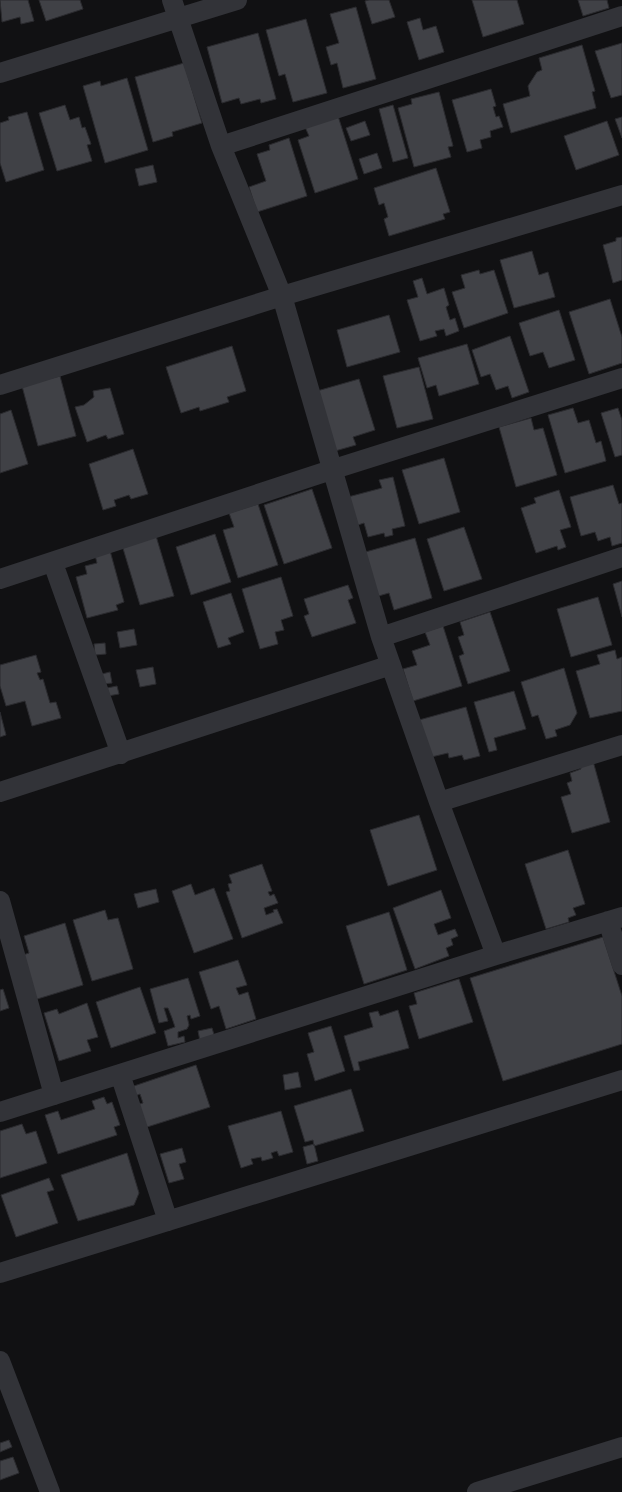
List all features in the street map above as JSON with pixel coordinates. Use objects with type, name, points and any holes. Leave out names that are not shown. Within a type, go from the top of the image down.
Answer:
[{"type":"street","points":[[172,0],[221,146],[282,296],[331,470],[381,637],[439,802],[496,954]]},
{"type":"street","points":[[0,73],[237,0]]},
{"type":"street","points":[[221,146],[622,16]]},
{"type":"street","points":[[0,385],[282,296],[622,195]]},
{"type":"street","points":[[0,579],[331,470],[622,378]]},
{"type":"street","points":[[381,637],[622,557]]},
{"type":"street","points":[[53,562],[121,754]]},
{"type":"street","points":[[0,792],[121,754],[391,665]]},
{"type":"street","points":[[439,802],[622,745]]},
{"type":"street","points":[[0,901],[5,938],[54,1095]]},
{"type":"street","points":[[0,1112],[496,954],[615,919],[622,965]]},
{"type":"street","points":[[120,1074],[168,1221]]},
{"type":"street","points":[[0,1273],[622,1080]]},
{"type":"street","points":[[0,1361],[50,1492]]},
{"type":"street","points":[[477,1492],[622,1447]]},
{"type":"building","points":[[0,0],[28,0],[34,21],[21,24],[20,17],[2,22]]},
{"type":"building","points":[[39,0],[80,0],[83,9],[46,21]]},
{"type":"building","points":[[389,0],[395,17],[372,24],[365,1]]},
{"type":"building","points":[[472,0],[517,0],[524,24],[483,37]]},
{"type":"building","points":[[578,0],[607,0],[609,8],[583,16]]},
{"type":"building","points":[[356,7],[376,79],[343,88],[337,63],[331,65],[326,47],[339,43],[330,14]]},
{"type":"building","points":[[420,18],[423,30],[436,26],[444,52],[419,60],[407,22]]},
{"type":"building","points":[[306,19],[327,93],[293,102],[285,74],[279,76],[266,30]]},
{"type":"building","points":[[258,33],[276,99],[261,103],[260,99],[241,104],[239,98],[222,103],[207,47]]},
{"type":"building","points":[[622,43],[622,95],[611,98],[595,51]]},
{"type":"building","points":[[582,45],[595,91],[592,92],[596,108],[511,133],[503,104],[530,96],[528,86],[537,72],[542,70],[539,58]]},
{"type":"building","points":[[184,63],[202,123],[172,132],[173,136],[153,142],[135,77]]},
{"type":"building","points":[[127,78],[148,150],[105,163],[83,86],[100,81],[101,86]]},
{"type":"building","points":[[491,89],[496,106],[493,107],[496,117],[499,116],[503,127],[490,131],[491,137],[480,140],[482,148],[467,152],[452,100]]},
{"type":"building","points":[[439,92],[453,146],[448,147],[451,157],[414,167],[398,108],[412,104],[411,99]]},
{"type":"building","points":[[65,105],[70,120],[79,117],[82,128],[85,127],[91,144],[87,145],[92,161],[57,171],[39,113]]},
{"type":"building","points":[[393,105],[408,158],[393,162],[379,109]]},
{"type":"building","points":[[27,112],[44,170],[6,182],[0,163],[0,123],[9,120],[8,117]]},
{"type":"building","points":[[338,116],[358,179],[315,193],[298,140],[309,136],[305,127]]},
{"type":"building","points":[[622,117],[622,138],[615,119]]},
{"type":"building","points":[[365,121],[370,135],[351,141],[346,128]]},
{"type":"building","points":[[607,121],[619,155],[576,170],[564,136]]},
{"type":"building","points":[[289,138],[307,196],[257,212],[249,187],[266,181],[257,154],[270,150],[269,145]]},
{"type":"building","points":[[377,153],[382,168],[364,174],[359,159]]},
{"type":"building","points":[[153,165],[157,182],[139,186],[135,169]]},
{"type":"building","points":[[436,168],[450,212],[443,214],[445,219],[389,236],[384,219],[388,217],[384,203],[379,205],[374,188]]},
{"type":"building","points":[[622,237],[622,280],[613,283],[603,245],[616,241],[616,238]]},
{"type":"building","points":[[532,251],[539,275],[548,272],[555,297],[514,308],[500,260]]},
{"type":"building","points":[[479,270],[480,274],[494,270],[508,313],[464,328],[452,292],[465,288],[461,275]]},
{"type":"building","points":[[422,278],[427,294],[444,288],[449,305],[446,307],[450,320],[455,318],[459,331],[446,336],[444,329],[435,331],[437,336],[420,341],[407,300],[418,297],[413,281]]},
{"type":"building","points":[[610,299],[622,337],[622,363],[589,374],[569,312]]},
{"type":"building","points":[[559,310],[575,360],[549,368],[543,352],[530,356],[519,323]]},
{"type":"building","points":[[389,315],[400,352],[347,367],[337,330]]},
{"type":"building","points":[[510,336],[529,392],[512,398],[508,386],[496,390],[490,374],[481,377],[472,350]]},
{"type":"building","points":[[467,344],[479,384],[439,396],[436,385],[427,388],[418,358]]},
{"type":"building","points":[[232,346],[246,391],[227,397],[229,402],[200,411],[199,407],[181,413],[166,367]]},
{"type":"building","points":[[419,367],[433,419],[397,428],[383,376]]},
{"type":"building","points":[[60,376],[76,436],[38,446],[22,386]]},
{"type":"building","points":[[359,379],[375,430],[353,437],[356,445],[335,451],[317,391]]},
{"type":"building","points":[[110,388],[124,434],[108,439],[106,435],[87,442],[75,407],[84,405],[94,397],[93,391]]},
{"type":"building","points":[[573,408],[578,423],[589,420],[596,443],[601,441],[606,461],[565,473],[548,415]]},
{"type":"building","points":[[618,408],[622,420],[622,455],[615,457],[601,413]]},
{"type":"building","points":[[11,410],[28,464],[0,473],[0,414]]},
{"type":"building","points":[[531,418],[534,430],[543,428],[557,475],[516,487],[499,427]]},
{"type":"building","points":[[133,449],[148,494],[131,499],[129,495],[114,500],[116,506],[103,510],[89,464]]},
{"type":"building","points":[[444,458],[460,512],[419,524],[402,470]]},
{"type":"building","points":[[393,477],[405,526],[392,529],[393,535],[385,537],[384,533],[368,537],[364,523],[355,526],[348,497],[382,488],[379,480]]},
{"type":"building","points":[[613,485],[619,504],[622,503],[622,543],[612,546],[610,537],[598,541],[595,532],[581,536],[570,497]]},
{"type":"building","points":[[312,489],[332,548],[284,564],[264,505]]},
{"type":"building","points":[[559,490],[571,527],[560,530],[566,547],[558,550],[557,546],[536,553],[521,508],[536,503],[534,498]]},
{"type":"building","points":[[258,504],[278,565],[238,578],[223,530],[234,527],[229,513]]},
{"type":"building","points":[[464,527],[482,579],[444,591],[427,539]]},
{"type":"building","points":[[215,534],[231,582],[191,595],[176,547]]},
{"type":"building","points":[[156,536],[174,596],[140,605],[122,545]]},
{"type":"building","points":[[415,538],[432,598],[394,610],[389,593],[375,597],[362,553]]},
{"type":"building","points":[[109,547],[124,602],[116,605],[118,610],[87,618],[76,577],[87,574],[85,566],[97,563],[94,551]]},
{"type":"building","points":[[281,577],[293,616],[281,620],[284,630],[275,632],[278,644],[260,649],[242,589]]},
{"type":"building","points":[[622,581],[622,617],[613,584]]},
{"type":"building","points":[[348,585],[353,598],[348,600],[356,623],[312,637],[304,616],[309,614],[304,599]]},
{"type":"building","points":[[231,593],[244,632],[228,638],[231,644],[218,648],[203,602]]},
{"type":"building","points":[[598,597],[612,645],[571,657],[557,609]]},
{"type":"building","points":[[490,612],[510,671],[468,684],[459,656],[464,654],[458,637],[464,635],[460,622]]},
{"type":"building","points":[[443,626],[462,686],[413,701],[403,669],[417,665],[412,651],[430,645],[425,632]]},
{"type":"building","points":[[134,629],[137,645],[120,648],[117,632]]},
{"type":"building","points":[[105,643],[106,654],[95,655],[94,644]]},
{"type":"building","points":[[615,650],[617,659],[622,657],[622,711],[590,718],[576,671],[600,664],[597,655]]},
{"type":"building","points":[[36,655],[41,672],[37,673],[40,680],[43,679],[50,703],[56,702],[61,718],[32,726],[25,701],[6,706],[0,686],[0,665]]},
{"type":"building","points":[[153,667],[156,684],[140,687],[136,670]]},
{"type":"building","points":[[564,668],[577,713],[570,725],[555,730],[557,736],[546,739],[538,715],[532,717],[521,682]]},
{"type":"building","points":[[110,672],[112,683],[103,684],[102,674]]},
{"type":"building","points":[[117,686],[119,694],[108,696],[107,688]]},
{"type":"building","points":[[514,691],[526,729],[494,738],[497,750],[489,752],[474,702]]},
{"type":"building","points":[[466,707],[480,756],[464,760],[462,755],[449,758],[448,753],[423,759],[419,720]]},
{"type":"building","points":[[0,712],[6,735],[0,737]]},
{"type":"building","points":[[593,761],[610,822],[572,833],[561,797],[571,794],[567,783],[572,781],[570,773],[581,769],[580,765]]},
{"type":"building","points":[[419,815],[437,870],[388,886],[370,830]]},
{"type":"building","points":[[568,850],[585,904],[573,908],[576,915],[568,918],[569,922],[546,929],[525,864]]},
{"type":"building","points":[[262,864],[272,891],[268,892],[270,896],[274,894],[278,903],[264,908],[266,915],[277,909],[283,923],[242,938],[226,892],[230,891],[228,884],[232,883],[229,875]]},
{"type":"building","points":[[191,884],[195,895],[214,888],[233,939],[194,953],[172,891]]},
{"type":"building","points":[[156,889],[159,902],[138,908],[134,894]]},
{"type":"building","points":[[441,890],[451,918],[434,924],[438,935],[455,929],[458,936],[451,939],[453,945],[446,948],[449,956],[415,969],[393,908]]},
{"type":"building","points":[[105,910],[108,920],[118,918],[133,969],[92,981],[73,920]]},
{"type":"building","points":[[389,912],[407,970],[364,984],[346,926]]},
{"type":"building","points":[[65,923],[83,985],[34,1000],[20,956],[29,953],[24,936]]},
{"type":"building","points":[[603,937],[622,996],[622,1044],[503,1081],[470,978]]},
{"type":"building","points":[[238,960],[247,985],[236,988],[239,995],[248,992],[256,1019],[226,1029],[219,1006],[211,1009],[199,972]]},
{"type":"building","points":[[188,978],[200,1016],[191,1019],[190,1015],[187,1016],[189,1025],[187,1029],[178,1032],[178,1038],[184,1036],[185,1042],[168,1046],[164,1031],[175,1027],[168,1008],[164,1008],[168,1021],[159,1023],[150,989]]},
{"type":"building","points":[[459,979],[473,1022],[419,1039],[409,1006],[417,1004],[414,993]]},
{"type":"building","points":[[140,987],[156,1033],[111,1048],[96,1002]]},
{"type":"building","points":[[3,989],[9,1008],[0,1011],[0,990]]},
{"type":"building","points":[[87,1003],[98,1037],[87,1040],[91,1051],[59,1061],[44,1013],[57,1009],[59,1014]]},
{"type":"building","points":[[398,1010],[409,1048],[358,1062],[360,1070],[354,1071],[344,1036],[373,1027],[369,1013],[378,1011],[380,1016]]},
{"type":"building","points":[[331,1026],[345,1071],[315,1081],[307,1054],[314,1052],[308,1033]]},
{"type":"building","points":[[212,1028],[215,1038],[200,1041],[198,1031]]},
{"type":"building","points":[[196,1065],[210,1107],[144,1128],[136,1105],[143,1103],[140,1094],[135,1096],[131,1087]]},
{"type":"building","points":[[298,1072],[301,1087],[285,1090],[283,1075]]},
{"type":"building","points":[[351,1089],[364,1131],[314,1146],[313,1140],[305,1142],[294,1106]]},
{"type":"building","points":[[104,1097],[107,1104],[112,1102],[120,1125],[114,1127],[117,1135],[58,1154],[45,1115],[58,1111],[61,1120],[95,1109],[92,1101]]},
{"type":"building","points":[[281,1111],[293,1152],[279,1156],[277,1151],[271,1153],[273,1158],[262,1161],[261,1157],[251,1159],[253,1164],[241,1168],[228,1126]]},
{"type":"building","points":[[22,1124],[26,1134],[36,1131],[47,1163],[0,1178],[0,1131]]},
{"type":"building","points":[[314,1144],[318,1161],[307,1164],[303,1147]]},
{"type":"building","points":[[182,1148],[186,1162],[179,1164],[184,1179],[169,1183],[160,1154]]},
{"type":"building","points":[[127,1153],[139,1193],[134,1205],[78,1221],[61,1175]]},
{"type":"building","points":[[49,1178],[54,1190],[47,1192],[58,1223],[16,1237],[1,1195]]},
{"type":"building","points":[[9,1440],[12,1447],[0,1452],[0,1443]]},
{"type":"building","points":[[13,1457],[19,1473],[0,1480],[0,1461]]}]
